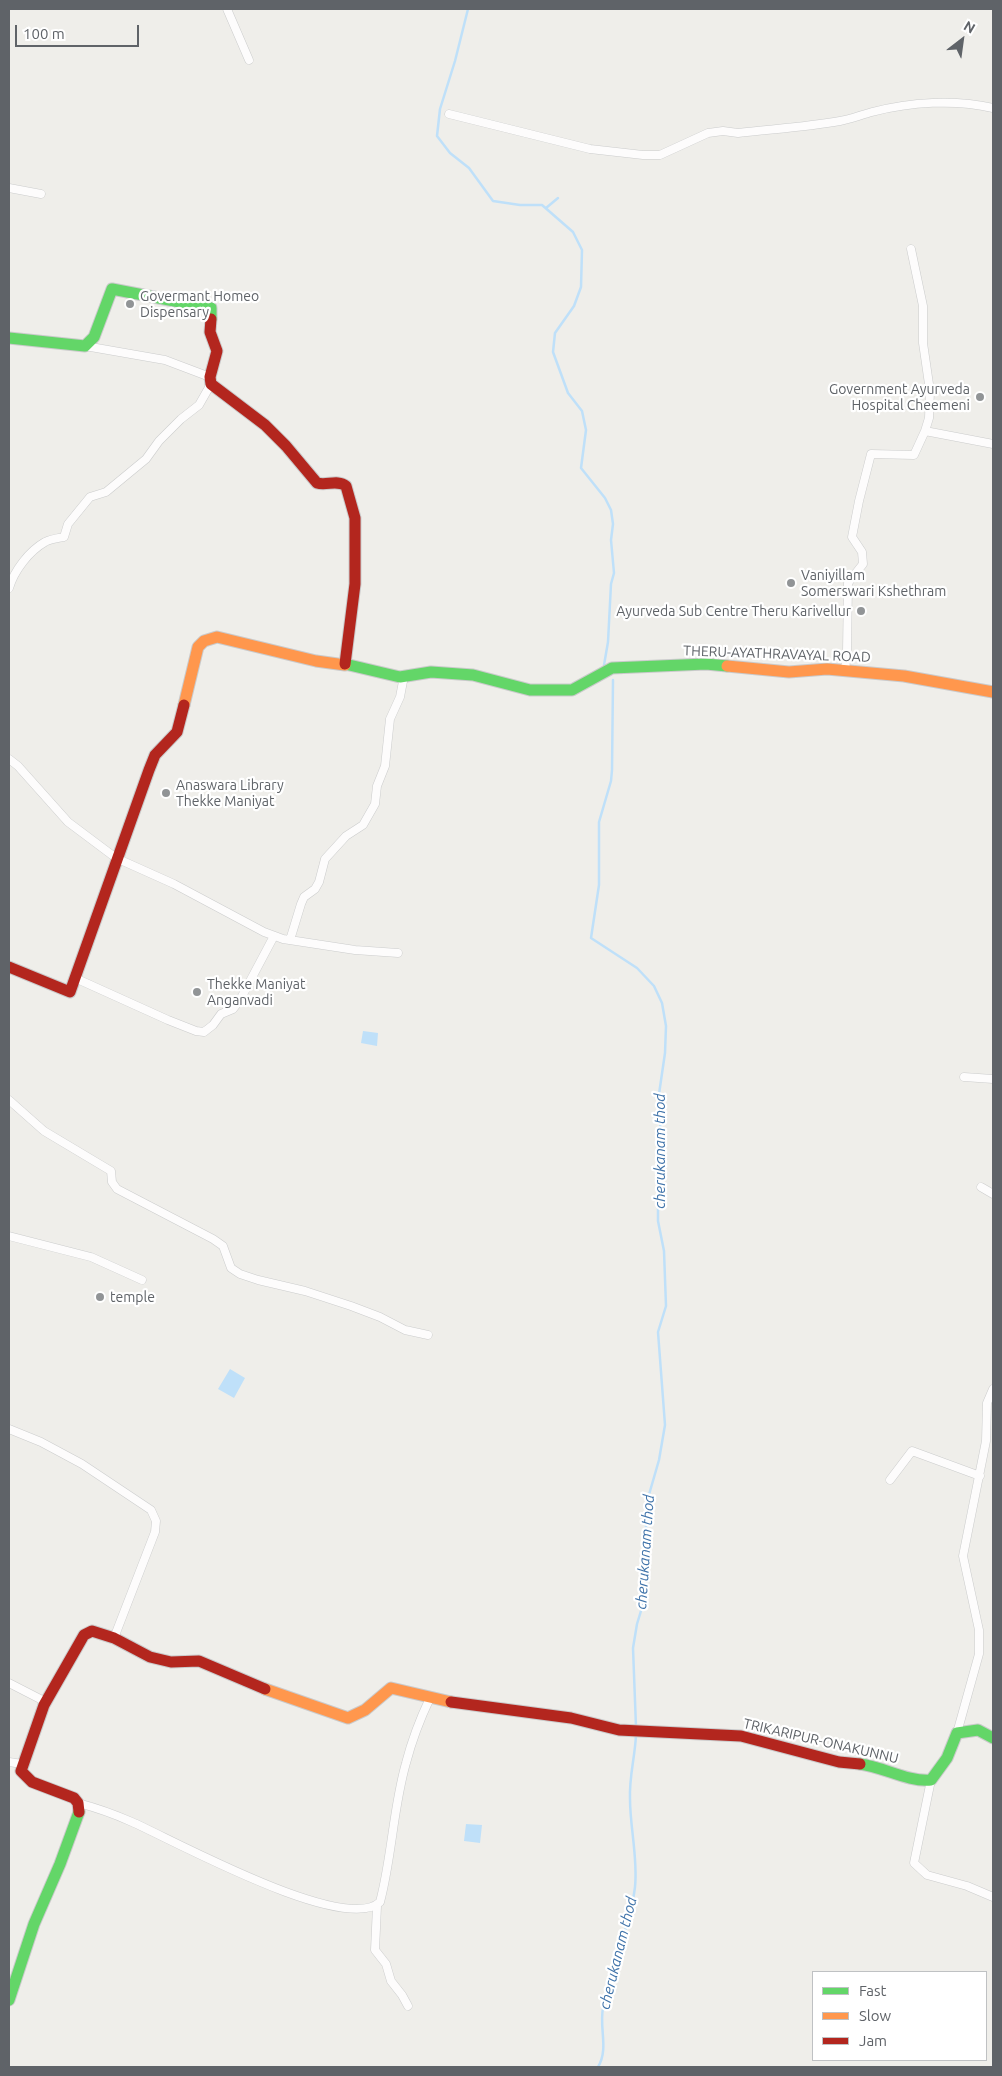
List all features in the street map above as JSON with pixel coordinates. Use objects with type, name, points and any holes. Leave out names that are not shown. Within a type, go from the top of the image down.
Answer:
[{"type":"street","points":[[227,9],[249,60]]},
{"type":"street","points":[[449,114],[590,150],[660,155],[708,133],[723,131],[738,133],[826,124],[853,119],[872,112],[939,102],[982,105],[993,108]]},
{"type":"street","points":[[9,188],[41,194]]},
{"type":"street","points":[[845,670],[848,652],[848,584],[863,564],[862,552],[852,537],[871,454],[914,455],[929,418],[930,391],[923,343],[923,306],[916,282],[911,249]]},
{"type":"street","points":[[9,588],[12,578],[32,553],[46,541],[64,537],[68,524],[90,497],[106,492],[146,459],[159,441],[181,419],[199,405],[210,380],[217,352],[210,332],[211,308],[112,289],[94,337],[85,346]]},
{"type":"street","points":[[9,338],[85,346],[165,360],[210,380],[253,412],[284,443],[317,482],[327,485],[343,482],[346,486],[355,518],[355,584],[345,665]]},
{"type":"street","points":[[925,430],[993,444]]},
{"type":"street","name":"THERU-AYATHRAVAYAL ROAD","points":[[75,978],[116,858],[155,755],[177,732],[198,647],[204,642],[217,637],[316,660],[404,676],[431,672],[474,675],[530,690],[572,690],[612,668],[706,664],[789,672],[827,668],[904,676],[993,692]]},
{"type":"street","points":[[290,940],[304,897],[315,889],[319,882],[325,859],[346,836],[363,824],[375,804],[377,786],[385,766],[390,719],[400,697],[404,676]]},
{"type":"street","points":[[9,758],[68,822],[116,858],[174,884],[229,915],[274,936],[290,940],[355,950],[398,953]]},
{"type":"street","points":[[9,967],[70,992],[75,978],[168,1020],[196,1031],[204,1032],[213,1025],[221,1014],[233,1009],[240,1000],[274,936]]},
{"type":"street","points":[[964,1077],[993,1079]]},
{"type":"street","points":[[9,1100],[44,1131],[111,1171],[112,1182],[117,1189],[190,1226],[223,1246],[232,1268],[240,1274],[351,1306],[380,1317],[405,1330],[428,1335]]},
{"type":"street","points":[[981,1186],[993,1194]]},
{"type":"street","points":[[9,1236],[91,1257],[142,1280]]},
{"type":"street","points":[[993,1388],[987,1403],[986,1441],[963,1556],[980,1630],[979,1654],[953,1750],[945,1765],[931,1780],[914,1863],[927,1875],[968,1886],[993,1897]]},
{"type":"street","points":[[9,1428],[41,1442],[82,1464],[151,1510],[156,1521],[155,1532],[114,1638],[92,1631],[84,1635],[46,1702],[21,1771],[32,1782],[70,1795],[78,1803],[99,1808],[131,1821],[291,1895],[337,1908],[352,1909],[377,1906]]},
{"type":"street","points":[[890,1480],[912,1452],[980,1476]]},
{"type":"street","name":"TRIKARIPUR-ONAKUNNU","points":[[114,1638],[150,1657],[171,1662],[199,1661],[248,1684],[348,1718],[364,1710],[390,1688],[430,1698],[501,1710],[571,1718],[619,1730],[741,1736],[839,1762],[875,1766],[919,1781],[931,1780]]},
{"type":"street","points":[[9,1683],[46,1702]]},
{"type":"street","points":[[408,2006],[391,1981],[386,1964],[375,1950],[377,1906],[380,1902],[388,1873],[391,1840],[405,1764],[417,1726],[430,1698]]},
{"type":"street","points":[[958,1733],[978,1730],[993,1738]]},
{"type":"street","points":[[9,1762],[22,1764]]},
{"type":"street","points":[[9,2000],[34,1924],[60,1864],[79,1812],[78,1803]]},
{"type":"water","points":[[363,1031],[378,1033],[377,1046],[361,1043]]},
{"type":"water","points":[[230,1369],[245,1378],[234,1398],[218,1389]]},
{"type":"water","points":[[466,1824],[482,1825],[480,1843],[464,1841]]},
{"type":"waterway","name":"cherukanam thod","points":[[468,9],[455,61],[440,109],[437,136],[450,153],[469,168],[493,201],[520,205],[542,205],[573,232],[582,250],[581,287],[574,306],[555,333],[553,352],[568,393],[582,411],[586,430],[581,468],[605,498],[611,510],[614,573],[611,584],[608,642],[604,665]]},
{"type":"waterway","points":[[546,208],[558,198]]},
{"type":"waterway","name":"cherukanam thod","points":[[613,680],[612,770],[611,781],[599,822],[599,885],[591,938],[637,968],[654,986],[662,1003],[666,1026],[665,1053],[659,1094],[662,1168],[658,1186],[658,1221],[664,1251],[666,1306],[658,1332],[665,1425],[659,1460],[646,1505],[646,1579],[644,1601],[637,1624],[633,1648],[636,1727]]},
{"type":"waterway","name":"cherukanam thod","points":[[598,2067],[603,2053],[602,2016],[606,1992],[629,1917],[635,1887],[636,1876],[630,1791],[636,1735]]},
{"type":"traffic: fast","points":[[9,338],[85,346],[94,337],[112,289],[211,308],[211,319]]},
{"type":"traffic: fast","points":[[345,664],[400,677],[431,672],[473,675],[530,690],[572,690],[612,668],[706,664],[727,666]]},
{"type":"traffic: fast","points":[[860,1764],[904,1777],[931,1780],[947,1758],[957,1733],[978,1730],[993,1738]]},
{"type":"traffic: fast","points":[[9,2000],[34,1924],[60,1864],[79,1812]]},
{"type":"traffic: slow","points":[[184,705],[198,647],[204,641],[217,637],[316,661],[345,665]]},
{"type":"traffic: slow","points":[[727,666],[789,672],[827,669],[904,676],[993,692]]},
{"type":"traffic: slow","points":[[265,1689],[348,1718],[365,1710],[391,1688],[451,1702]]},
{"type":"traffic: jam","points":[[211,319],[210,332],[217,351],[210,377],[211,384],[265,425],[286,446],[317,483],[339,483],[346,486],[355,518],[355,584],[345,664]]},
{"type":"traffic: jam","points":[[9,967],[70,992],[149,770],[155,755],[177,732],[184,705]]},
{"type":"traffic: jam","points":[[79,1812],[78,1803],[74,1798],[32,1782],[21,1771],[44,1705],[84,1635],[92,1631],[114,1638],[150,1657],[171,1662],[199,1661],[265,1689]]},
{"type":"traffic: jam","points":[[451,1702],[571,1718],[619,1730],[741,1736],[839,1762],[860,1764]]},
{"type":"place","name":"Govermant Homeo Dispensary","points":[[130,304]]},
{"type":"place","name":"Government Ayurveda Hospital Cheemeni","points":[[980,397]]},
{"type":"place","name":"Vaniyillam Somerswari Kshethram","points":[[791,583]]},
{"type":"place","name":"Ayurveda Sub Centre Theru Karivellur","points":[[861,611]]},
{"type":"place","name":"Anaswara Library Thekke Maniyat","points":[[166,793]]},
{"type":"place","name":"Thekke Maniyat Anganvadi","points":[[197,992]]},
{"type":"place","name":"temple","points":[[100,1297]]}]
